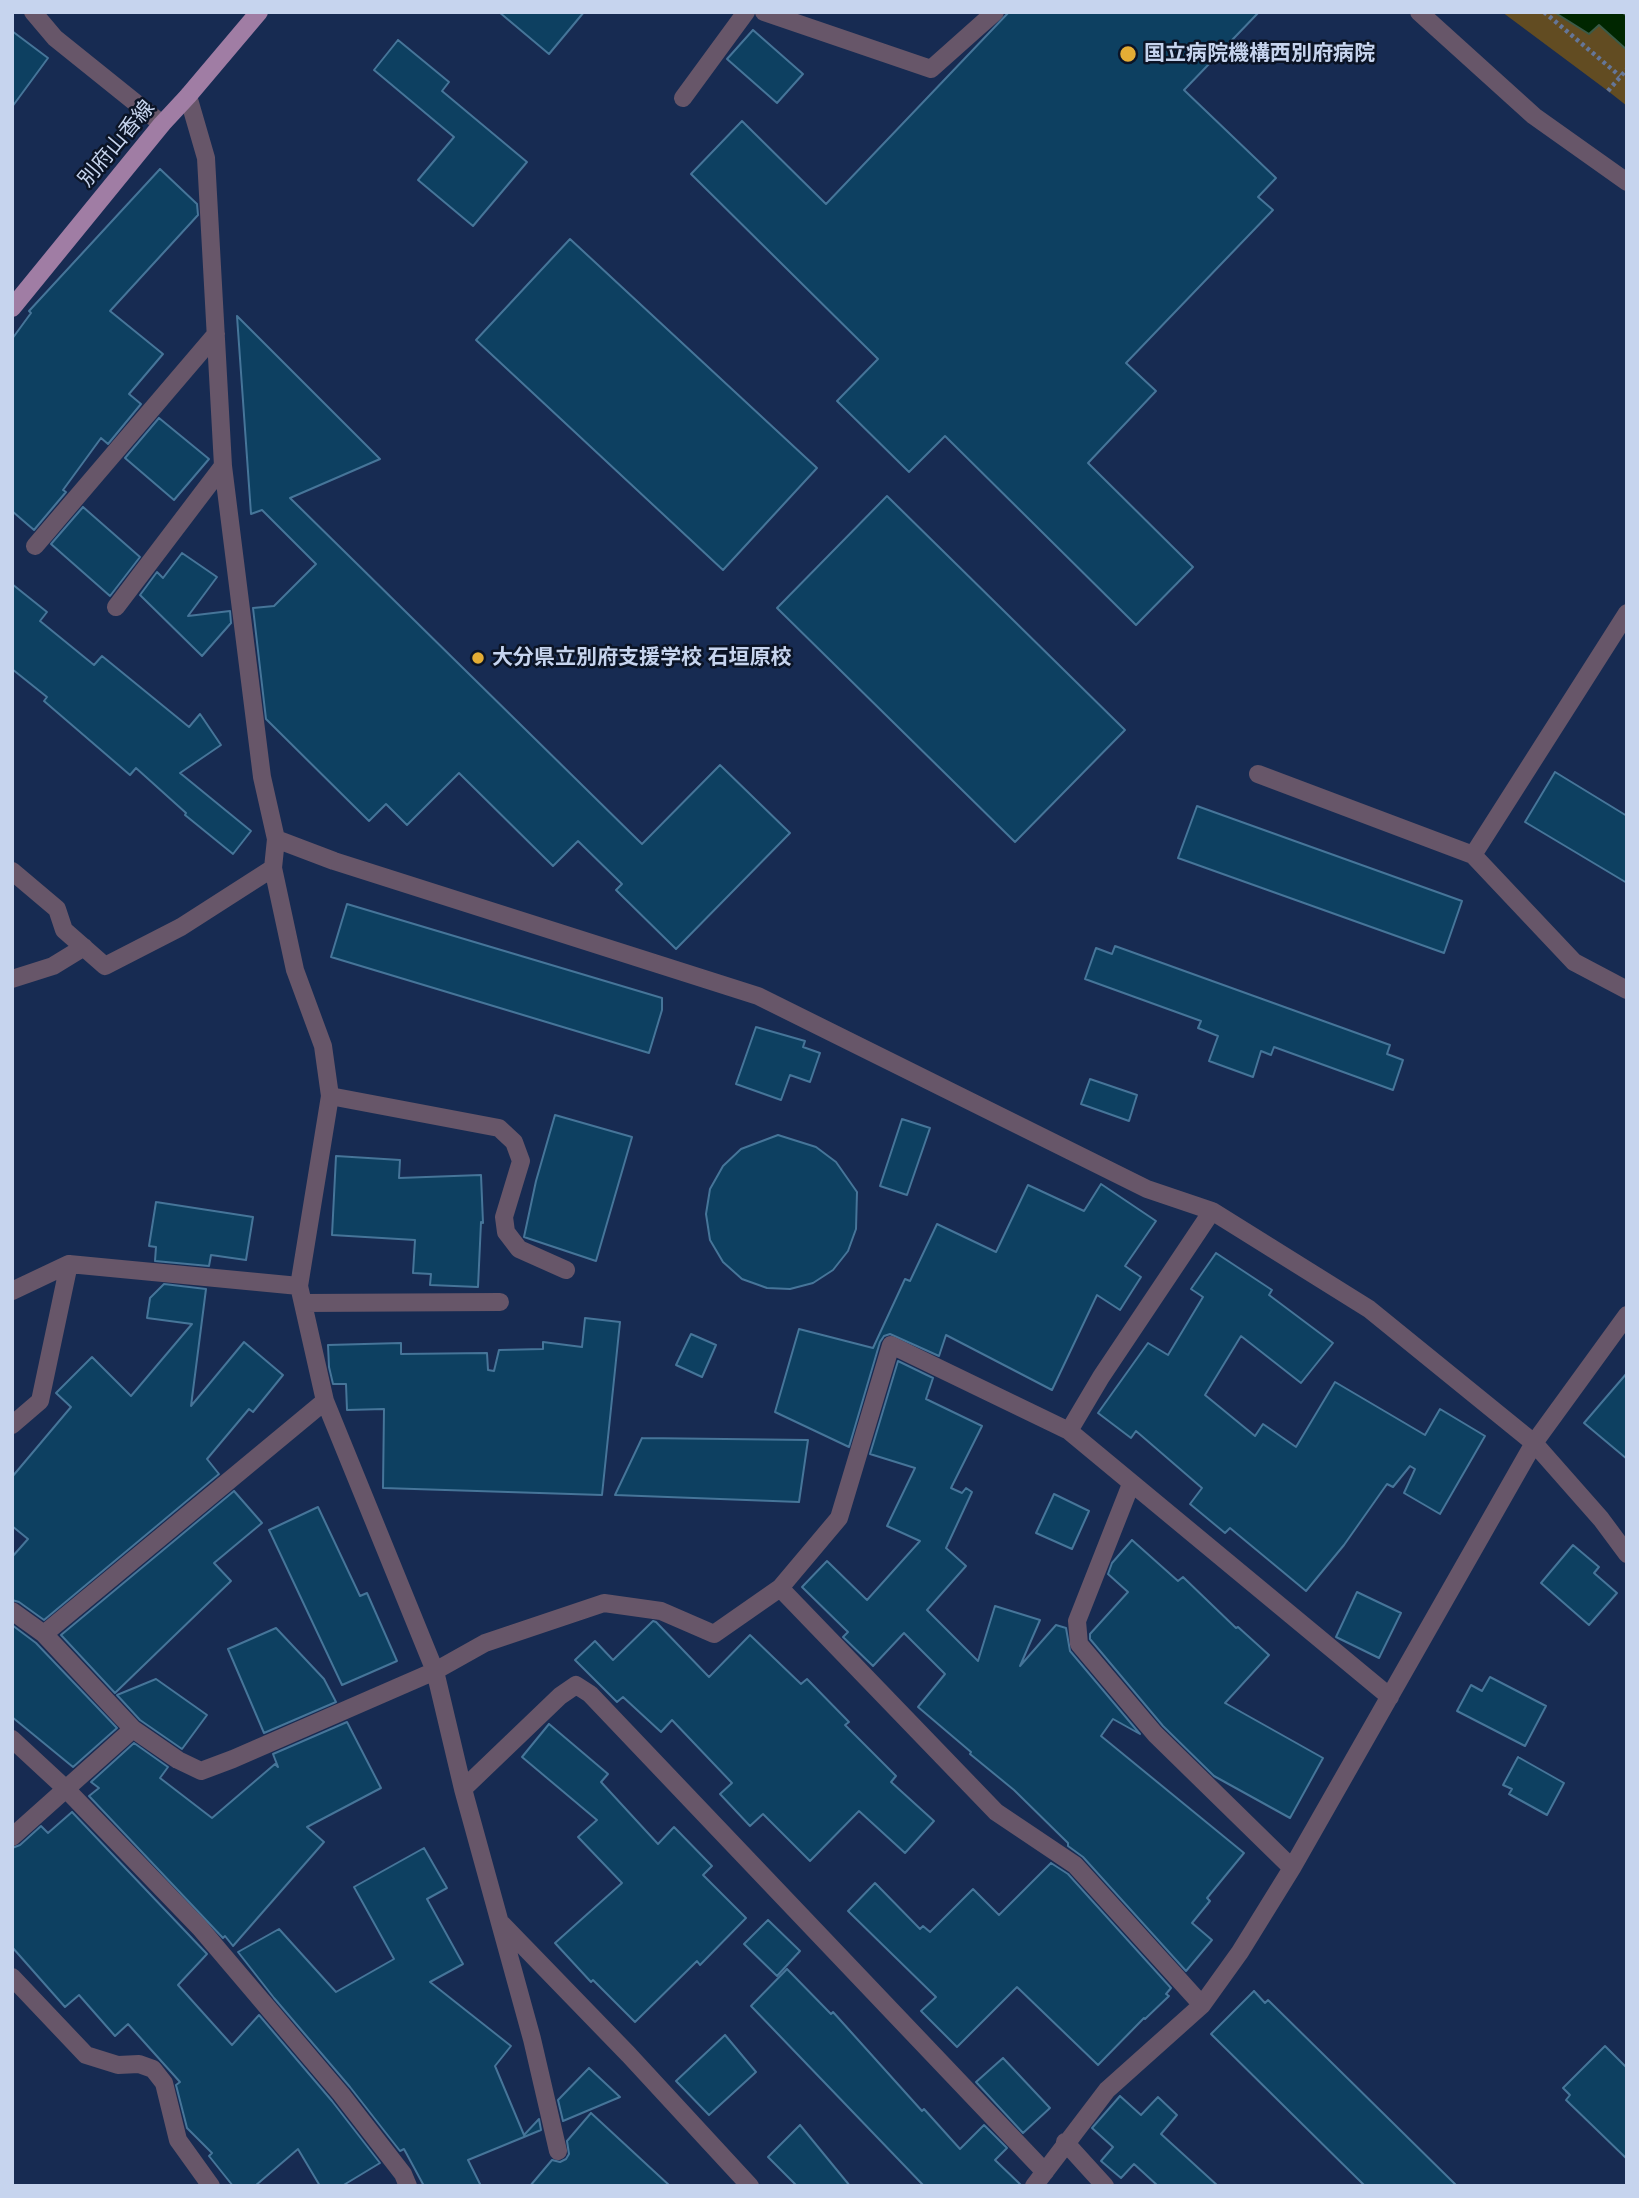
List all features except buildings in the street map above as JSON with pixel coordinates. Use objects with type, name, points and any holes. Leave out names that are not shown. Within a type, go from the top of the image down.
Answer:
[{"type":"main road","name":"別府山香線","points":[[12,308],[255,14]]},
{"type":"street","points":[[33,12],[55,38],[162,124]]},
{"type":"street","points":[[683,98],[746,12]]},
{"type":"street","points":[[764,12],[930,69],[995,12]]},
{"type":"street","points":[[1419,12],[1534,116],[1627,182]]},
{"type":"street","points":[[188,96],[206,158],[223,466],[262,777],[276,839],[273,868],[295,970],[323,1046],[330,1096],[301,1294],[324,1401],[435,1671],[463,1789],[501,1923],[558,2151]]},
{"type":"street","points":[[35,546],[216,334]]},
{"type":"street","points":[[117,607],[223,466]]},
{"type":"street","points":[[1474,855],[1627,613]]},
{"type":"street","points":[[1258,774],[1474,855],[1574,962],[1627,990]]},
{"type":"street","points":[[276,839],[334,861],[758,996],[1147,1189],[1212,1211],[1369,1309],[1534,1443],[1601,1519],[1627,1554]]},
{"type":"street","points":[[12,871],[57,908],[64,930],[105,966],[181,927],[273,868]]},
{"type":"street","points":[[12,979],[53,966],[84,947]]},
{"type":"street","points":[[330,1096],[499,1128],[514,1142],[521,1161],[504,1217],[506,1232],[519,1249],[566,1270]]},
{"type":"street","points":[[1069,1431],[1101,1377],[1212,1211]]},
{"type":"street","points":[[12,1425],[40,1401],[69,1264]]},
{"type":"street","points":[[12,1291],[69,1264],[301,1294],[500,1302]]},
{"type":"street","points":[[463,1789],[560,1696],[576,1685],[590,1694],[1039,2179],[1107,2090],[1202,2005],[1240,1952],[1292,1868],[1534,1443],[1627,1315]]},
{"type":"street","points":[[12,1611],[44,1634],[133,1729],[178,1760],[201,1771],[435,1671],[485,1643],[604,1603],[661,1611],[714,1634],[780,1588],[839,1518],[891,1345],[1069,1431],[1390,1697]]},
{"type":"street","points":[[44,1634],[324,1401]]},
{"type":"street","points":[[1131,1484],[1077,1621],[1079,1644],[1154,1734],[1292,1868]]},
{"type":"street","points":[[780,1588],[996,1812],[1075,1866],[1202,2005]]},
{"type":"street","points":[[12,1837],[133,1729]]},
{"type":"street","points":[[12,1739],[66,1789],[200,1928],[341,2094],[403,2174],[408,2186]]},
{"type":"street","points":[[501,1923],[629,2055],[750,2186]]},
{"type":"street","points":[[12,1977],[86,2054],[118,2065],[139,2064],[153,2069],[164,2084],[178,2140],[211,2186]]},
{"type":"street","points":[[1065,2142],[1105,2186]]},
{"type":"path","points":[[1544,12],[1620,76]]},
{"type":"path","points":[[1608,91],[1627,69]]},
{"type":"shaded area","points":[[1502,12],[1627,12],[1627,106],[1608,91]]},
{"type":"shaded area","points":[[1554,12],[1622,12],[1627,16],[1627,50],[1599,25],[1589,34]]},
{"type":"place","name":"国立病院機構西別府病院","points":[[1128,54]]},
{"type":"place","name":"大分県立別府支援学校 石垣原校","points":[[478,658]]}]
